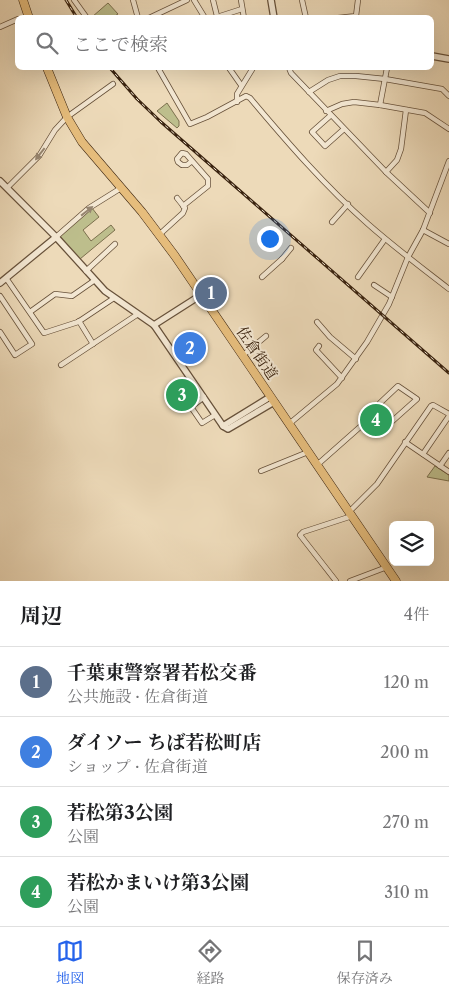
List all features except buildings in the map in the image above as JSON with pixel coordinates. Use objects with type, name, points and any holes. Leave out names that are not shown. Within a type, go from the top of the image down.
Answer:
[{"type":"main road","points":[[23,0],[29,15]]},
{"type":"main road","name":"佐倉街道","points":[[48,70],[67,117],[86,147],[160,234],[396,581]]},
{"type":"street","points":[[74,0],[85,15]]},
{"type":"street","points":[[133,0],[137,15]]},
{"type":"street","points":[[154,15],[187,0]]},
{"type":"street","points":[[194,0],[203,15]]},
{"type":"street","points":[[213,0],[216,15]]},
{"type":"street","points":[[240,0],[243,15]]},
{"type":"street","points":[[271,0],[274,15]]},
{"type":"street","points":[[302,0],[305,15]]},
{"type":"street","points":[[356,15],[358,0]]},
{"type":"street","points":[[222,15],[242,9]]},
{"type":"street","points":[[0,27],[15,20]]},
{"type":"street","points":[[434,56],[449,59]]},
{"type":"street","points":[[159,70],[190,124],[246,96],[250,98],[295,151],[348,204],[385,239],[449,289]]},
{"type":"street","points":[[230,70],[241,85]]},
{"type":"street","points":[[237,102],[237,94],[241,85],[252,70]]},
{"type":"street","points":[[290,70],[330,116],[430,213]]},
{"type":"street","points":[[380,105],[387,70]]},
{"type":"street","points":[[309,92],[328,80],[340,76],[356,76],[442,89],[449,96]]},
{"type":"street","points":[[0,192],[39,156],[55,130],[67,117],[113,84]]},
{"type":"street","points":[[326,111],[342,104],[354,102],[380,105],[425,113],[449,129]]},
{"type":"street","points":[[386,172],[397,160],[401,149],[406,110]]},
{"type":"street","points":[[330,116],[312,132],[325,146],[344,129]]},
{"type":"street","points":[[183,206],[208,186],[208,179],[192,160]]},
{"type":"street","points":[[290,424],[337,384],[356,359],[384,314],[408,257],[430,213],[449,161]]},
{"type":"street","points":[[0,181],[114,298],[154,325],[223,426],[228,429],[272,399]]},
{"type":"street","points":[[0,283],[89,208],[121,188]]},
{"type":"street","points":[[160,234],[183,213],[185,208],[177,198]]},
{"type":"street","points":[[332,222],[348,204]]},
{"type":"street","points":[[422,230],[449,244]]},
{"type":"street","points":[[270,246],[278,238]]},
{"type":"street","points":[[358,277],[385,239]]},
{"type":"street","points":[[86,271],[115,244]]},
{"type":"street","points":[[262,277],[291,248]]},
{"type":"street","points":[[6,278],[44,333],[79,321],[114,298]]},
{"type":"street","points":[[30,312],[55,294],[72,296],[95,280]]},
{"type":"street","points":[[374,285],[392,297]]},
{"type":"street","points":[[154,325],[201,294]]},
{"type":"street","points":[[0,296],[32,344],[15,355],[0,332]]},
{"type":"street","points":[[61,365],[138,314]]},
{"type":"street","points":[[79,321],[93,344]]},
{"type":"street","points":[[317,322],[330,337],[356,359]]},
{"type":"street","points":[[242,356],[266,336]]},
{"type":"street","points":[[319,346],[316,350],[342,378]]},
{"type":"street","points":[[317,465],[369,419],[376,413],[380,403],[398,386],[417,399],[379,434],[369,419]]},
{"type":"street","points":[[204,397],[191,407],[202,423],[215,415]]},
{"type":"street","points":[[336,581],[300,535],[303,532],[350,514],[377,484],[433,405],[449,415],[423,454]]},
{"type":"street","points":[[405,442],[449,472]]},
{"type":"street","points":[[261,471],[308,452]]},
{"type":"street","points":[[440,466],[449,452]]},
{"type":"street","points":[[350,581],[386,567]]},
{"type":"green space","points":[[108,3],[118,14],[116,15],[94,15]]},
{"type":"green space","points":[[167,103],[179,121],[177,128],[157,111]]},
{"type":"green space","points":[[92,208],[99,217],[83,230],[91,241],[111,225],[115,230],[80,259],[58,236]]},
{"type":"green space","points":[[189,382],[196,392],[174,407],[168,397]]},
{"type":"green space","points":[[435,466],[449,475],[449,481],[427,477]]},
{"type":"railway","points":[[66,0],[75,15]]},
{"type":"railway","points":[[112,70],[137,99],[161,122],[449,373]]},
{"type":"place","name":"千葉東警察署若松交番","points":[[211,293]]},
{"type":"place","name":"ダイソー ちば若松町店","points":[[190,348]]},
{"type":"place","name":"若松第3公園","points":[[182,395]]},
{"type":"place","name":"若松かまいけ第3公園","points":[[376,420]]}]
